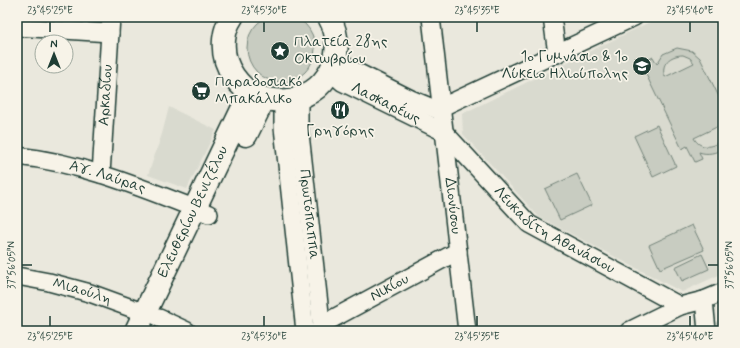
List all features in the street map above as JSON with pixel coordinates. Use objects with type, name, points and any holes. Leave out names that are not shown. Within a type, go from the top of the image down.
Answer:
[{"type":"main road","points":[[232,17],[224,37],[224,53],[229,69],[237,82],[274,98],[312,92],[322,83],[333,64],[337,41],[333,25],[329,17]]},
{"type":"main road","name":"Ελευθερίου Βενιζέλου","points":[[148,323],[202,212],[274,98]]},
{"type":"street","name":"Διονύσου","points":[[431,17],[467,331]]},
{"type":"street","points":[[552,17],[557,54]]},
{"type":"street","points":[[442,107],[634,17]]},
{"type":"street","points":[[17,27],[110,25]]},
{"type":"street","name":"Αρκαδίου","points":[[101,174],[110,25]]},
{"type":"street","name":"Λασκαρέως","points":[[333,64],[349,68],[411,99],[435,109],[442,107]]},
{"type":"street","name":"Λασκαρέως","points":[[333,64],[342,82],[444,132]]},
{"type":"street","points":[[411,99],[439,80]]},
{"type":"street","name":"Πρωτόπαππα","points":[[274,98],[299,125],[322,328]]},
{"type":"street","name":"Πρωτόπαππα","points":[[274,98],[283,127],[305,331]]},
{"type":"street","name":"Λευκαδίτη Αθανάσιου","points":[[444,132],[528,224],[680,306]]},
{"type":"street","name":"Αγ. Λαύρας","points":[[17,156],[101,174],[202,212]]},
{"type":"street","name":"Νικίου","points":[[322,328],[458,251]]},
{"type":"street","name":"Μιαούλη","points":[[17,276],[49,282],[90,293],[148,323],[187,331]]},
{"type":"street","points":[[629,331],[680,306],[704,300],[723,292]]},
{"type":"street","points":[[704,300],[707,331]]},
{"type":"shaded area","name":"Πλατεία 28ης Οκτωβρίου","points":[[281,14],[294,17],[305,24],[312,35],[315,48],[312,61],[305,72],[294,79],[281,82],[268,79],[257,72],[250,61],[247,48],[250,35],[257,24],[268,17]]},
{"type":"shaded area","name":"1ο Γυμνάσιο & 1ο Λύκειο Ηλιούπολης","points":[[660,17],[723,17],[723,273],[682,292],[539,217],[463,134],[462,114]]},
{"type":"shaded area","points":[[677,48],[692,51],[700,58],[723,105],[723,124],[694,138],[697,142],[704,146],[712,146],[723,138],[723,149],[711,153],[699,152],[702,159],[695,162],[687,146],[682,149],[641,64],[653,57],[657,64],[663,54]],"holes":[[[678,55],[683,55],[690,58],[694,63],[665,77],[664,68],[667,61]]]},
{"type":"shaded area","points":[[169,107],[216,130],[187,189],[148,175],[162,134]]},
{"type":"shaded area","points":[[657,125],[676,166],[653,177],[634,136]]},
{"type":"shaded area","points":[[577,174],[592,205],[560,220],[545,189]]},
{"type":"shaded area","points":[[692,225],[704,250],[660,269],[649,245]]},
{"type":"shaded area","points":[[702,254],[709,269],[682,281],[675,267]]},
{"type":"place","name":"Πλατεία 28ης Οκτωβρίου","points":[[280,51]]},
{"type":"place","name":"1ο Γυμνάσιο & 1ο Λύκειο Ηλιούπολης","points":[[642,66]]},
{"type":"place","name":"Παραδοσιακό Μπακάλικο","points":[[201,91]]},
{"type":"place","name":"Γρηγόρης","points":[[340,110]]}]
